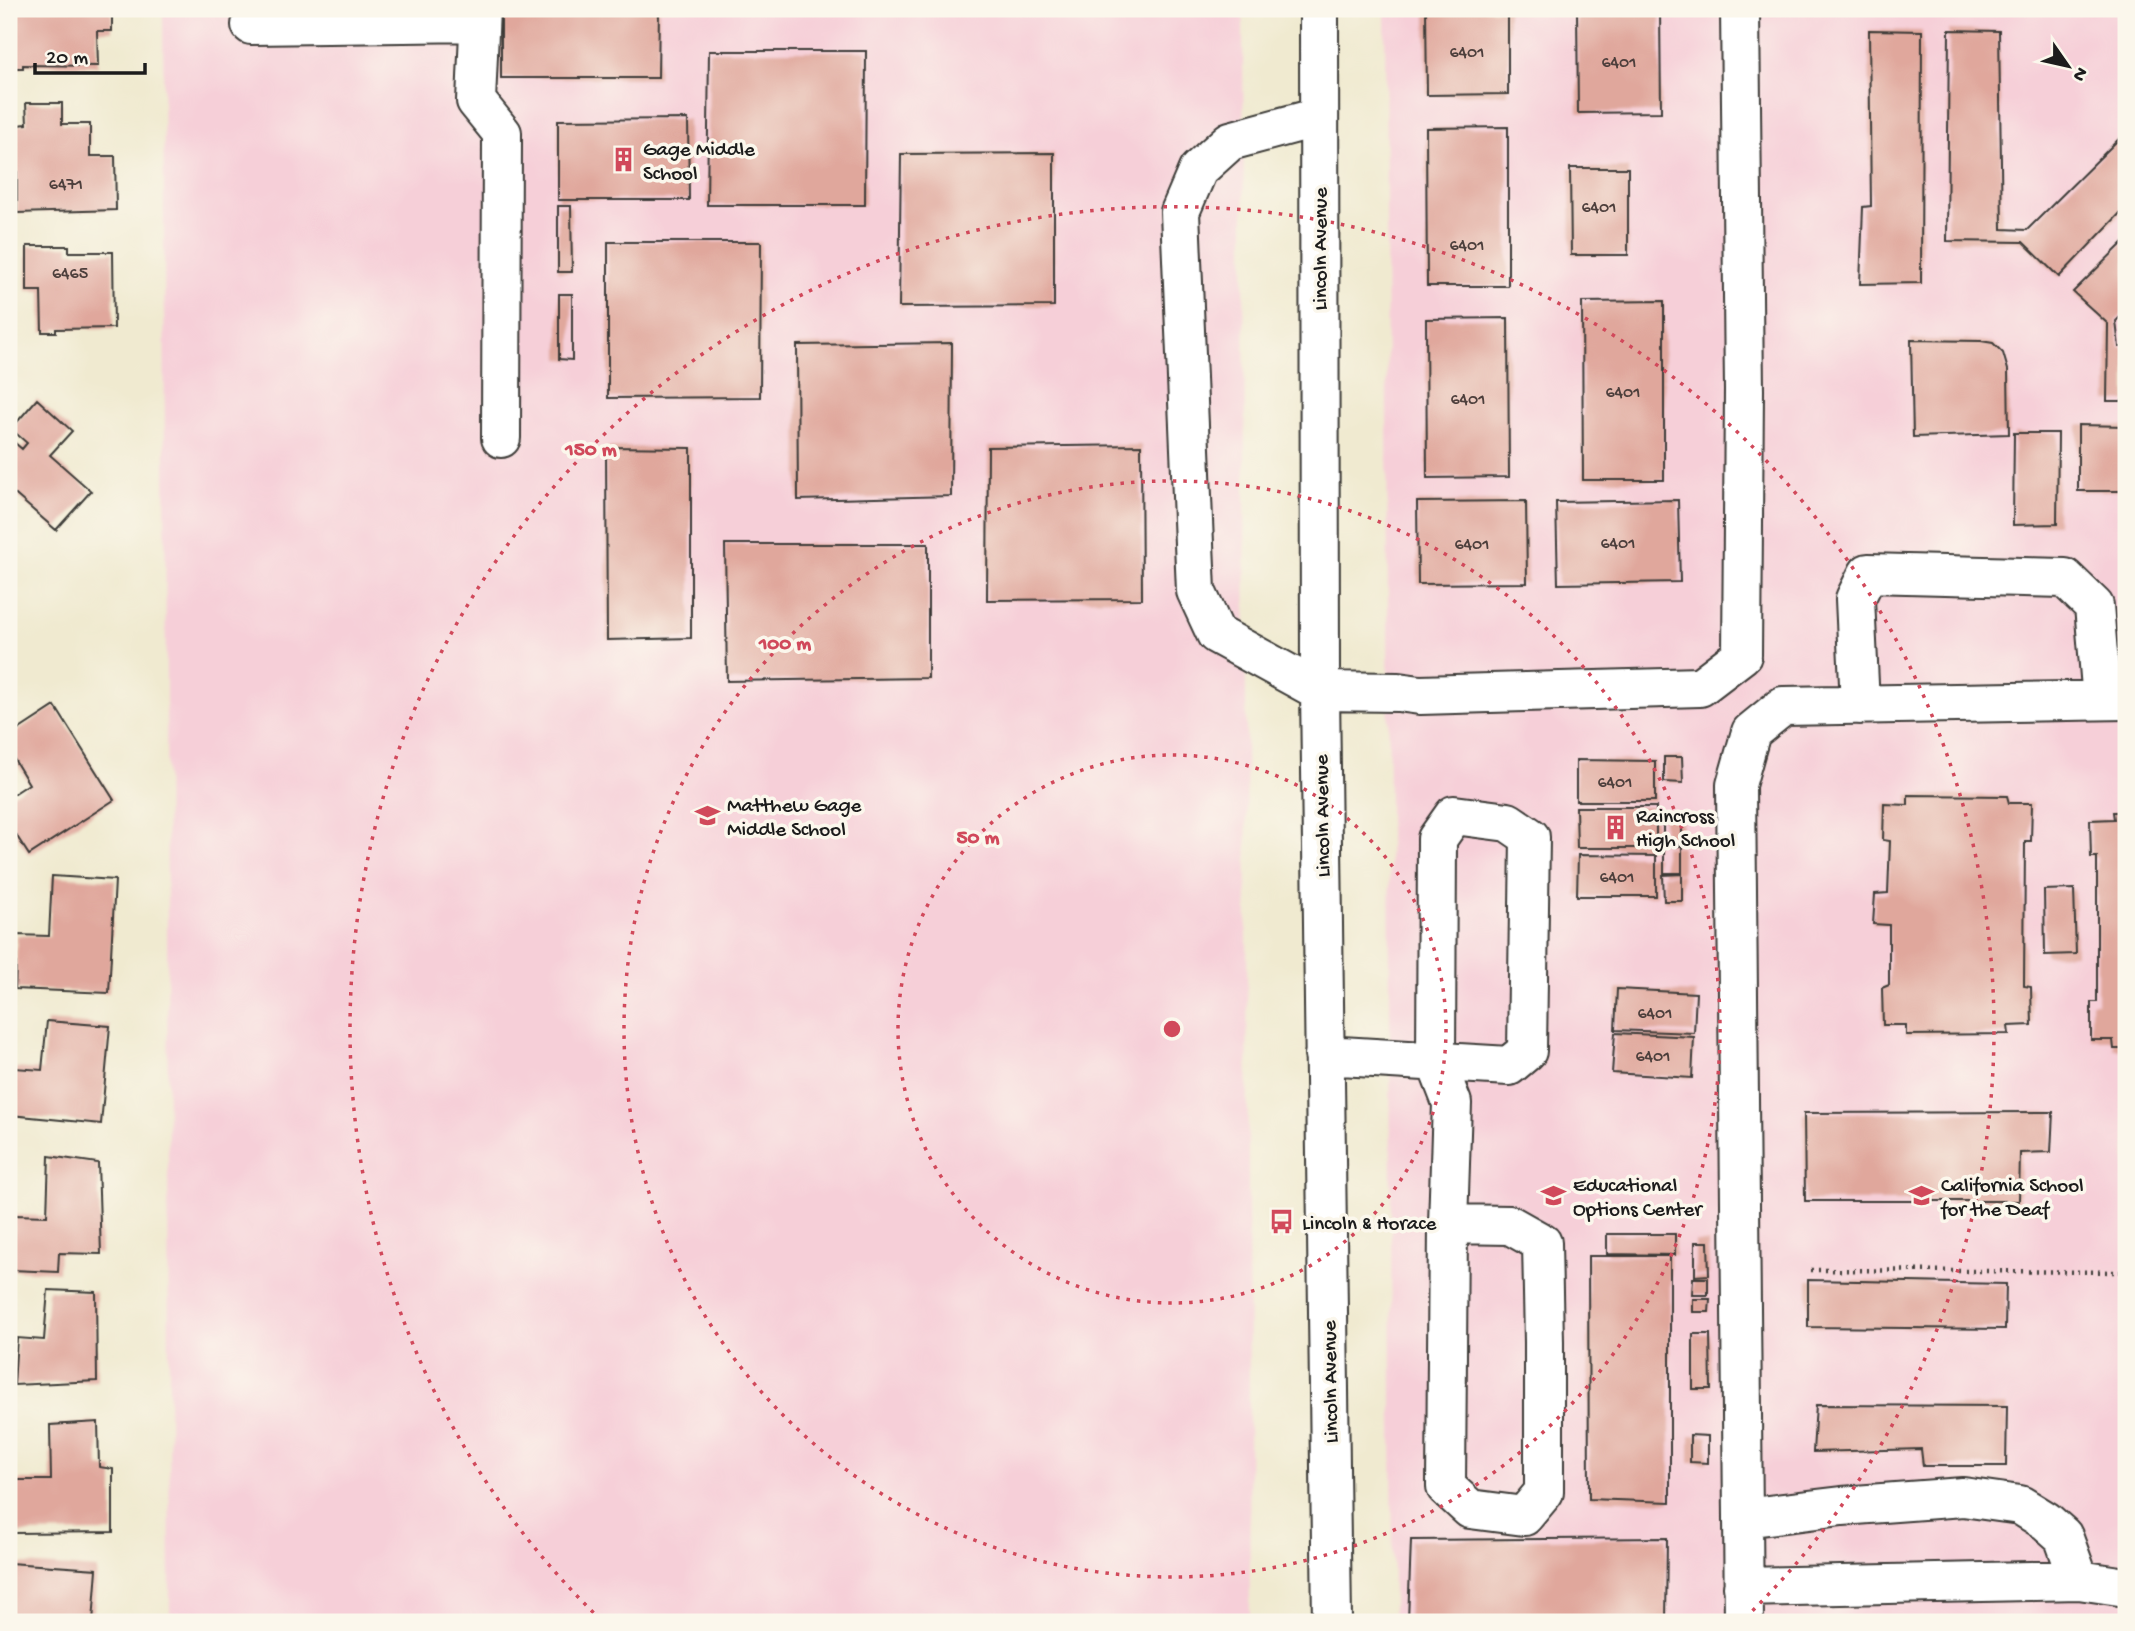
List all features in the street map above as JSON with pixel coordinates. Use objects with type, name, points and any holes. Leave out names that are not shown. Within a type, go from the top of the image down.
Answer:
[{"type":"street","name":"Lincoln Avenue","points":[[1319,9],[1320,691],[1332,1622]]},
{"type":"street","points":[[1319,117],[1230,141],[1198,170],[1180,212],[1196,591],[1216,634],[1320,691],[1398,692],[1420,695],[1700,687],[1742,655],[1744,390],[1740,9]]},
{"type":"street","points":[[251,25],[479,15],[477,101],[502,133],[501,438]]},
{"type":"street","points":[[1860,705],[1855,599],[1868,573],[2066,578],[2094,606],[2114,700],[1860,705],[1783,706],[1752,733],[1736,785],[1743,1604],[2079,1580],[2126,1587]]},
{"type":"street","points":[[1324,1055],[1436,1062],[1509,1066],[1527,1051],[1530,837],[1507,822],[1454,815],[1437,839],[1436,1062],[1452,1103],[1448,1224],[1446,1487],[1470,1509],[1524,1516],[1544,1492],[1542,1243],[1510,1225],[1448,1224]]},
{"type":"street","points":[[1743,1518],[1842,1506],[1963,1497],[2020,1505],[2046,1521],[2063,1536],[2079,1580]]},
{"type":"path","points":[[1811,1270],[2126,1272]]},
{"type":"shaded area","name":"Matthew Gage Middle School","points":[[163,9],[1243,9],[1250,1622],[170,1622]]},
{"type":"shaded area","points":[[1385,9],[2126,9],[2126,1622],[1393,1622]]},
{"type":"building","points":[[15,9],[112,9],[112,31],[97,31],[98,66],[23,65],[23,68],[15,68]]},
{"type":"building","points":[[501,9],[659,9],[658,78],[501,78]]},
{"type":"building","points":[[1426,9],[1508,9],[1508,94],[1427,95]]},
{"type":"building","points":[[1577,9],[1660,9],[1661,112],[1578,113]]},
{"type":"building","points":[[1869,30],[1922,31],[1921,283],[1860,284],[1863,207],[1871,206]]},
{"type":"building","points":[[1949,30],[1999,31],[2002,229],[2027,230],[2126,132],[2126,207],[2059,277],[2023,242],[1947,241]]},
{"type":"building","points":[[709,51],[866,51],[865,205],[707,205]]},
{"type":"building","points":[[26,103],[62,103],[62,124],[90,124],[90,156],[115,156],[116,210],[17,213],[17,125],[27,124]]},
{"type":"building","name":"Gage Middle School","points":[[688,119],[689,200],[558,200],[558,120]]},
{"type":"building","points":[[1508,127],[1508,286],[1427,286],[1426,128]]},
{"type":"building","points":[[1054,153],[1054,306],[899,307],[901,154]]},
{"type":"building","points":[[1570,168],[1628,168],[1628,255],[1571,255]]},
{"type":"building","points":[[558,206],[571,206],[572,272],[558,272]]},
{"type":"building","points":[[2126,240],[2126,311],[2116,321],[2119,347],[2126,347],[2126,401],[2107,401],[2108,324],[2073,292]]},
{"type":"building","points":[[608,242],[761,242],[760,397],[608,398]]},
{"type":"building","points":[[27,246],[69,246],[69,252],[113,252],[114,328],[56,329],[56,332],[42,332],[41,291],[27,291]]},
{"type":"building","points":[[559,294],[572,294],[572,360],[559,359]]},
{"type":"building","points":[[1664,301],[1664,480],[1583,480],[1582,302]]},
{"type":"building","points":[[1508,318],[1509,477],[1427,478],[1426,319]]},
{"type":"building","points":[[1911,340],[1993,343],[2003,353],[2008,370],[2009,434],[1913,437]]},
{"type":"building","points":[[952,343],[951,496],[798,500],[797,345]]},
{"type":"building","points":[[37,399],[72,431],[50,455],[91,491],[56,530],[9,489],[9,438],[22,449],[27,443],[11,429]]},
{"type":"building","points":[[2078,425],[2126,426],[2126,491],[2078,491]]},
{"type":"building","points":[[2014,433],[2058,433],[2057,524],[2013,525]]},
{"type":"building","points":[[1141,445],[1142,599],[987,600],[988,447]]},
{"type":"building","points":[[606,447],[691,448],[691,638],[607,640]]},
{"type":"building","points":[[1678,500],[1680,582],[1558,584],[1556,502]]},
{"type":"building","points":[[1526,501],[1527,583],[1418,584],[1417,502]]},
{"type":"building","points":[[725,544],[928,544],[928,678],[727,681]]},
{"type":"building","points":[[55,706],[114,800],[29,855],[9,824],[9,797],[29,784],[9,751],[9,736]]},
{"type":"building","name":"Raincross High School","points":[[1664,757],[1682,757],[1683,783],[1664,782]]},
{"type":"building","name":"Raincross High School","points":[[1576,760],[1655,761],[1655,801],[1576,801]]},
{"type":"building","points":[[1908,795],[2007,796],[2009,803],[2032,803],[2031,841],[2025,841],[2024,986],[2031,987],[2032,1025],[2008,1026],[2009,1034],[1906,1035],[1906,1025],[1883,1025],[1882,988],[1889,985],[1889,925],[1873,924],[1875,894],[1888,893],[1890,841],[1883,840],[1884,804],[1908,805]]},
{"type":"building","name":"Raincross High School","points":[[1576,807],[1656,807],[1656,848],[1577,848]]},
{"type":"building","points":[[2113,812],[2126,812],[2126,1049],[2114,1049],[2113,1040],[2091,1040],[2091,1002],[2097,1002],[2097,857],[2091,857],[2090,820],[2114,819]]},
{"type":"building","name":"Raincross High School","points":[[1663,816],[1682,816],[1682,844],[1663,844]]},
{"type":"building","name":"Raincross High School","points":[[1664,846],[1682,846],[1682,873],[1664,873]]},
{"type":"building","name":"Raincross High School","points":[[1578,855],[1656,856],[1656,896],[1577,896]]},
{"type":"building","name":"Raincross High School","points":[[1682,874],[1682,901],[1664,901],[1663,875]]},
{"type":"building","points":[[52,876],[115,880],[109,993],[15,989],[17,935],[49,936]]},
{"type":"building","points":[[2074,889],[2076,954],[2045,955],[2044,890]]},
{"type":"building","points":[[1617,989],[1696,993],[1694,1033],[1615,1030]]},
{"type":"building","points":[[47,1021],[110,1026],[101,1124],[11,1115],[15,1068],[42,1070]]},
{"type":"building","points":[[1615,1033],[1694,1037],[1692,1078],[1612,1073]]},
{"type":"building","points":[[2053,1112],[2051,1152],[2020,1153],[2019,1201],[1805,1201],[1804,1113]]},
{"type":"building","points":[[49,1156],[98,1163],[101,1254],[59,1253],[58,1272],[12,1270],[14,1215],[47,1216]]},
{"type":"building","points":[[1607,1234],[1675,1234],[1675,1255],[1607,1254]]},
{"type":"building","points":[[1695,1242],[1708,1242],[1709,1275],[1695,1276]]},
{"type":"building","points":[[1588,1256],[1670,1256],[1670,1502],[1589,1499]]},
{"type":"building","points":[[1693,1278],[1708,1278],[1708,1295],[1692,1295]]},
{"type":"building","points":[[1808,1280],[2006,1284],[2005,1329],[1808,1327]]},
{"type":"building","points":[[48,1290],[96,1292],[97,1381],[14,1385],[17,1338],[44,1340]]},
{"type":"building","points":[[1693,1299],[1710,1299],[1709,1312],[1693,1312]]},
{"type":"building","points":[[1693,1334],[1710,1334],[1711,1389],[1693,1389]]},
{"type":"building","points":[[1816,1405],[2007,1406],[2006,1466],[1923,1466],[1921,1449],[1813,1452]]},
{"type":"building","points":[[98,1422],[99,1467],[113,1469],[113,1532],[14,1533],[14,1480],[51,1480],[50,1425]]},
{"type":"building","points":[[1690,1435],[1708,1436],[1708,1463],[1690,1462]]},
{"type":"building","points":[[1667,1538],[1666,1622],[1408,1621],[1411,1540]]},
{"type":"building","points":[[9,1563],[97,1569],[93,1622],[33,1622],[34,1618],[9,1617]]},
{"type":"place","name":"Gage Middle School","points":[[623,160]]},
{"type":"place","name":"Matthew Gage Middle School","points":[[707,816]]},
{"type":"place","name":"Raincross High School","points":[[1616,827]]},
{"type":"place","name":"Educational Options Center","points":[[1553,1196]]},
{"type":"place","name":"California School for the Deaf","points":[[1921,1196]]},
{"type":"place","name":"Lincoln & Horace","points":[[1282,1222]]}]
